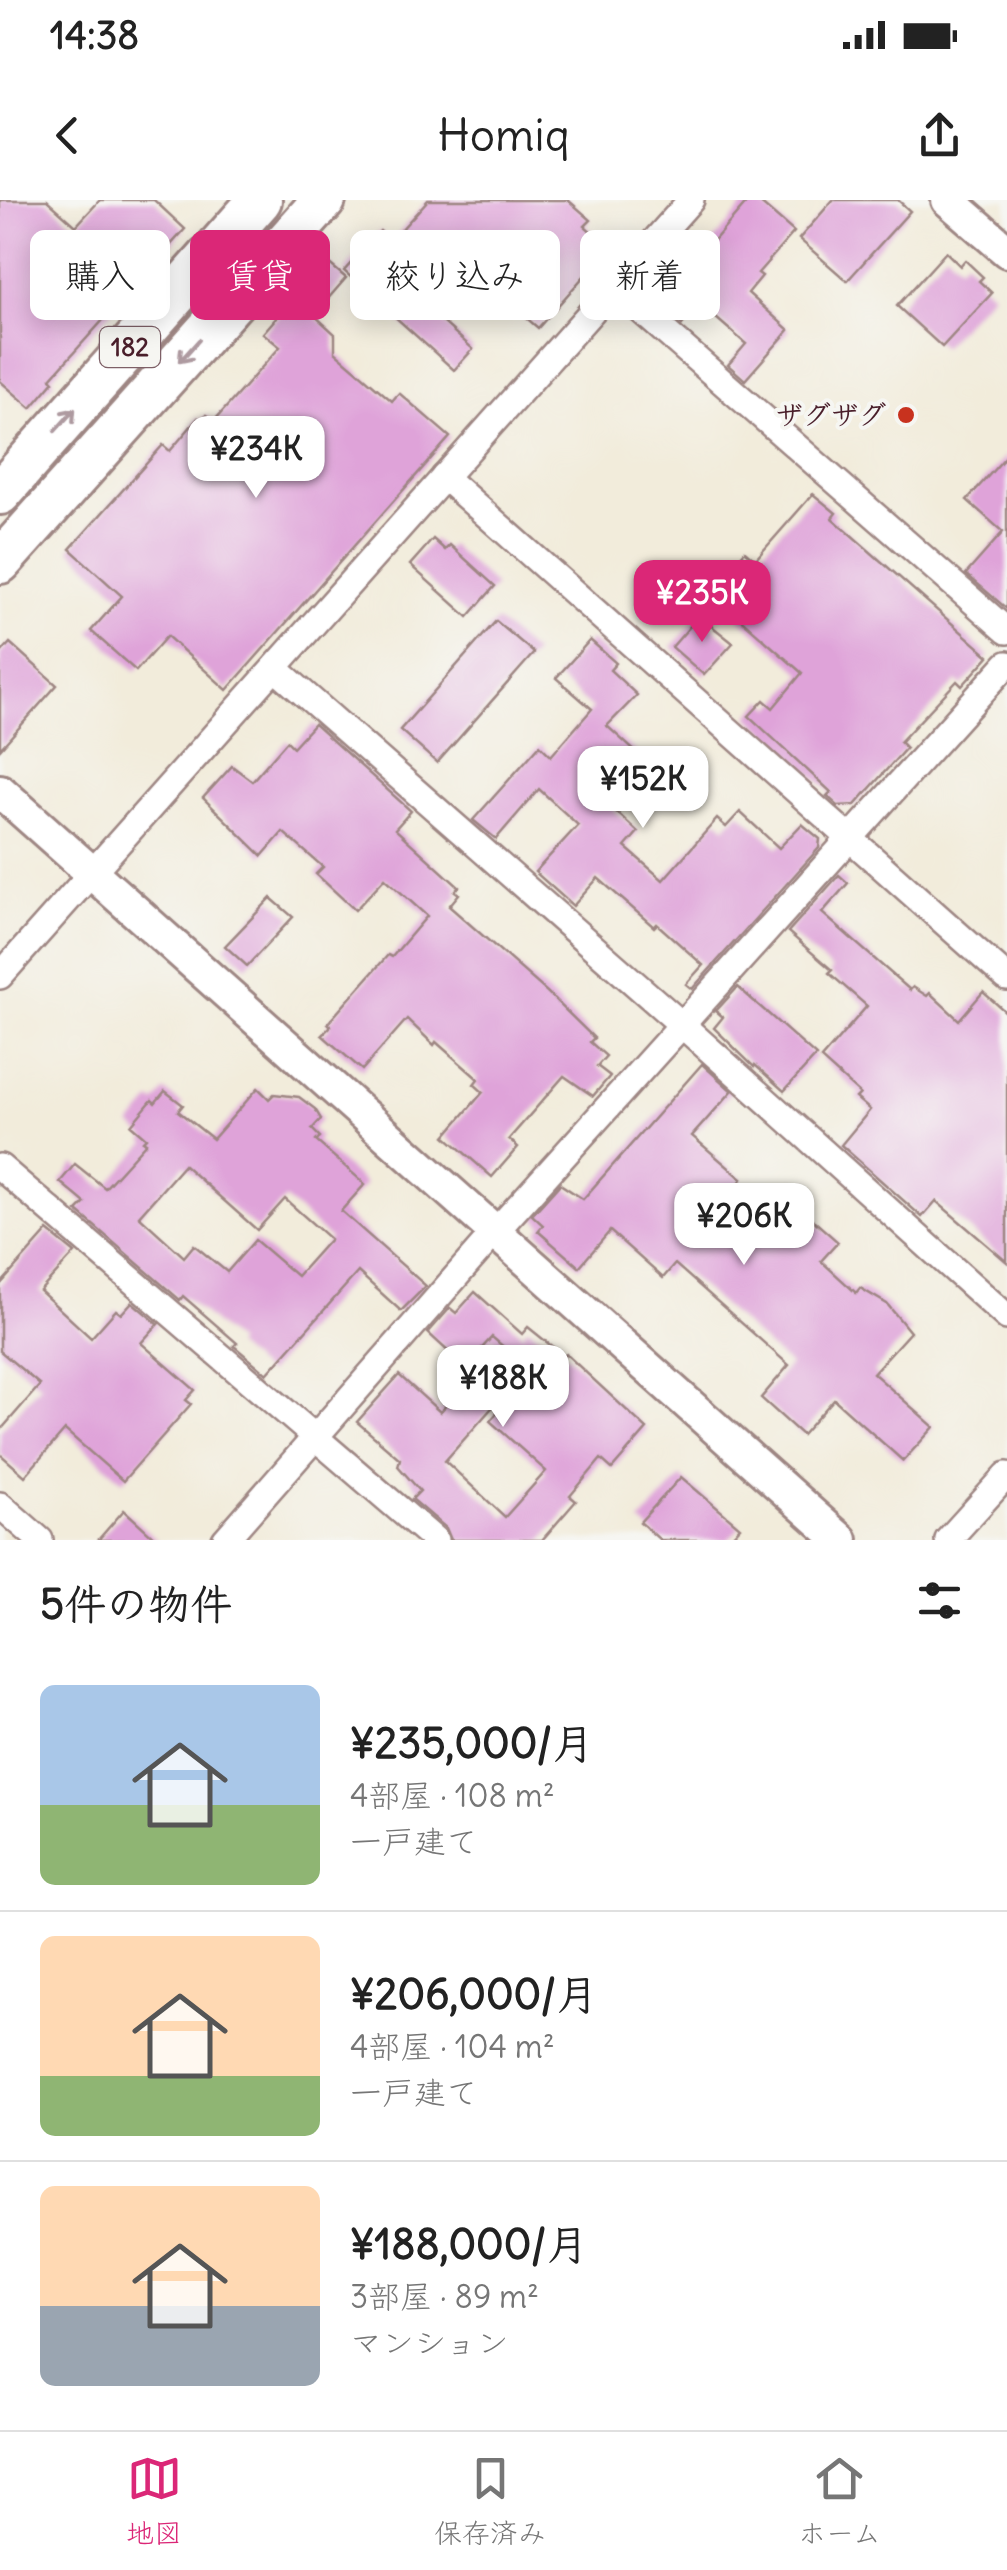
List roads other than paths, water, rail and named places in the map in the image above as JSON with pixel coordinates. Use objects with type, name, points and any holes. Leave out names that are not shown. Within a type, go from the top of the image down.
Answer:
[{"type":"highway","name":"182","points":[[0,494],[260,200]]},
{"type":"highway","name":"182","points":[[0,562],[324,200]]},
{"type":"street","points":[[664,230],[690,200]]},
{"type":"street","points":[[948,200],[1007,252]]},
{"type":"street","points":[[0,976],[584,320]]},
{"type":"street","points":[[652,320],[1007,631]]},
{"type":"street","points":[[444,477],[1007,978]]},
{"type":"street","points":[[224,1540],[681,1024],[1007,664]]},
{"type":"street","points":[[276,669],[681,1024],[1007,1318]]},
{"type":"street","points":[[0,791],[841,1540]]},
{"type":"street","points":[[0,1167],[435,1540]]},
{"type":"street","points":[[948,1540],[1007,1475]]},
{"type":"street","points":[[0,1505],[40,1540]]},
{"type":"place","name":"ザグザグ","points":[[906,415]]}]
